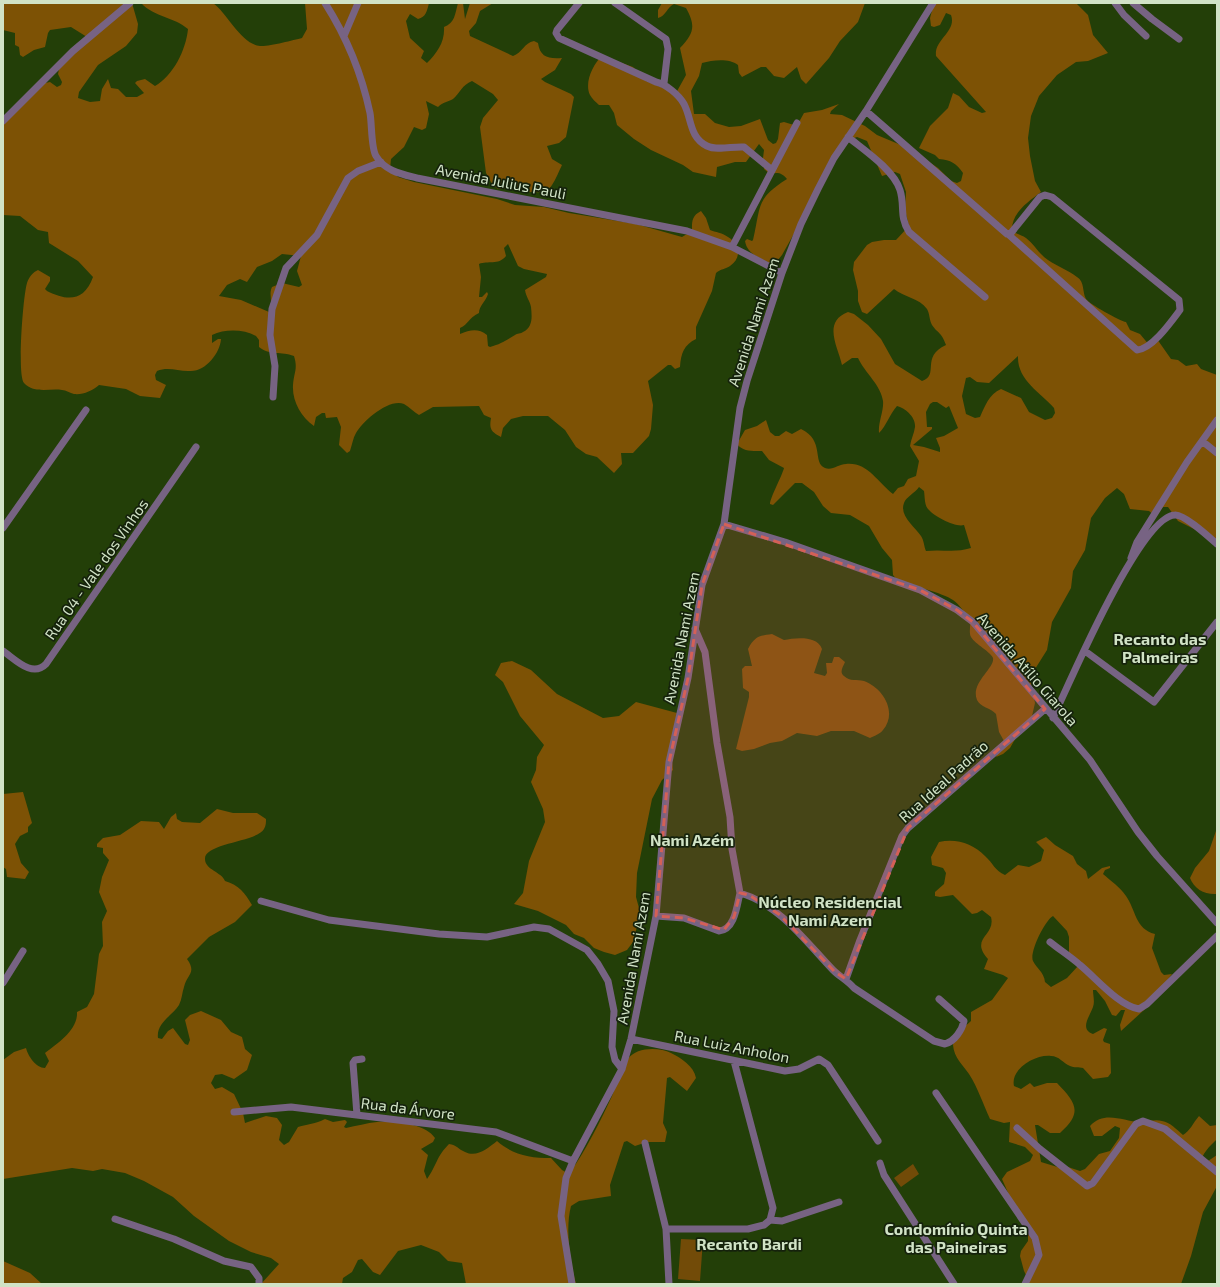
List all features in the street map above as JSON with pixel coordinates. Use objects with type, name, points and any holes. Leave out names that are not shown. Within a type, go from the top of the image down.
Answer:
[{"type":"street","points":[[3,121],[73,51],[130,3]]},
{"type":"street","points":[[273,397],[275,366],[270,335],[272,309],[286,268],[317,235],[348,178],[358,171],[381,162],[375,154],[370,113],[363,87],[344,36],[325,3]]},
{"type":"street","points":[[344,36],[358,3]]},
{"type":"street","points":[[579,3],[557,30],[556,33],[559,38],[656,82],[664,83],[684,105],[694,135],[701,142],[709,147],[744,147],[772,170]]},
{"type":"street","points":[[615,3],[666,39],[668,49],[664,83]]},
{"type":"street","name":"Avenida Nami Azem","points":[[572,1284],[561,1216],[566,1178],[573,1161],[622,1069],[631,1039],[656,916],[669,762],[688,678],[702,585],[724,524],[740,408],[782,273],[801,224],[834,158],[866,112],[934,3]]},
{"type":"street","points":[[1115,3],[1124,15],[1146,36]]},
{"type":"street","points":[[1133,3],[1179,39]]},
{"type":"street","points":[[866,112],[1009,235],[1137,350],[1144,350],[1154,341],[1180,310],[1179,300],[1052,197],[1045,195],[1040,197],[1009,235]]},
{"type":"street","points":[[732,247],[797,123]]},
{"type":"street","points":[[848,138],[868,153],[895,180],[900,190],[901,214],[904,224],[909,232],[985,298]]},
{"type":"street","name":"Avenida Julius Pauli","points":[[381,162],[397,173],[417,178],[656,224],[687,232],[732,247],[782,273]]},
{"type":"street","points":[[3,528],[86,410]]},
{"type":"street","points":[[1128,565],[1136,542],[1217,420]]},
{"type":"street","points":[[1202,441],[1217,453]]},
{"type":"street","name":"Rua 04 - Vale dos Vinhos","points":[[3,651],[30,669],[39,669],[46,664],[196,447]]},
{"type":"street","points":[[1053,718],[1116,585],[1150,534],[1168,516],[1177,514],[1217,544]]},
{"type":"street","name":"Avenida Atílio Giarola","points":[[724,524],[785,542],[920,590],[957,610],[974,622],[1045,709],[1090,760],[1138,832],[1156,856],[1217,923]]},
{"type":"street","points":[[1085,651],[1154,702],[1217,622]]},
{"type":"street","points":[[656,916],[684,918],[719,931],[724,930],[729,926],[734,917],[740,893],[732,849],[730,817],[705,652],[695,629]]},
{"type":"street","name":"Rua Ideal Padrão","points":[[846,979],[902,836],[908,828],[1045,709]]},
{"type":"street","points":[[740,893],[764,903],[780,915],[835,972],[846,979],[854,988],[934,1041],[945,1044],[952,1040],[962,1028],[964,1021],[939,999]]},
{"type":"street","points":[[261,901],[329,920],[439,934],[487,937],[534,927],[549,930],[587,950],[598,964],[608,981],[614,1011],[612,1047],[615,1060],[622,1069]]},
{"type":"street","points":[[1050,942],[1079,964],[1120,1000],[1133,1008],[1139,1009],[1147,1004],[1217,936]]},
{"type":"street","points":[[3,982],[23,951]]},
{"type":"street","name":"Rua Luiz Anholon","points":[[631,1039],[786,1071],[799,1069],[819,1058],[824,1061],[874,1132],[878,1141]]},
{"type":"street","points":[[357,1115],[353,1063],[355,1060],[362,1059]]},
{"type":"street","points":[[666,1229],[748,1229],[764,1225],[770,1220],[773,1208],[734,1061]]},
{"type":"street","points":[[936,1093],[1035,1238],[1039,1255],[1025,1284]]},
{"type":"street","name":"Rua da Árvore","points":[[234,1112],[291,1107],[496,1132],[573,1161]]},
{"type":"street","points":[[1017,1128],[1084,1185],[1090,1185],[1092,1183],[1136,1124],[1143,1121],[1165,1129],[1217,1172]]},
{"type":"street","points":[[645,1143],[666,1229],[669,1284]]},
{"type":"street","points":[[880,1162],[884,1174],[954,1284]]},
{"type":"street","points":[[770,1220],[782,1221],[839,1202]]},
{"type":"street","points":[[115,1219],[174,1239],[224,1261],[251,1267],[259,1278],[259,1284]]},
{"type":"highlighted area","points":[[724,524],[920,590],[957,610],[973,622],[1045,709],[908,828],[846,979],[835,972],[780,915],[749,895],[740,893],[734,917],[724,930],[684,918],[656,916],[669,762],[688,678],[702,585]]},
{"type":"shaded area","points":[[3,3],[132,3],[138,24],[137,33],[126,46],[98,65],[79,92],[78,98],[90,102],[100,101],[102,89],[108,79],[111,88],[118,89],[126,97],[137,97],[144,93],[135,83],[137,81],[145,79],[155,86],[162,82],[178,62],[185,45],[188,29],[177,22],[146,8],[141,3],[213,3],[247,40],[253,44],[264,46],[302,38],[307,29],[305,3],[429,3],[427,11],[423,17],[418,19],[410,14],[406,21],[410,38],[424,51],[421,58],[427,63],[440,47],[444,27],[452,21],[458,3],[463,3],[465,19],[470,3],[493,3],[480,11],[476,23],[469,31],[470,36],[513,56],[534,41],[538,43],[539,48],[546,56],[562,58],[555,70],[541,79],[574,97],[566,137],[559,143],[547,146],[552,159],[562,165],[552,185],[542,192],[527,192],[498,189],[492,184],[486,173],[480,127],[483,118],[498,100],[493,94],[472,81],[463,87],[453,99],[438,107],[426,101],[429,114],[426,128],[422,130],[414,127],[404,147],[391,159],[390,169],[398,177],[414,182],[497,199],[515,205],[544,207],[569,213],[636,224],[682,237],[692,231],[692,222],[694,217],[701,211],[706,218],[710,230],[726,236],[735,243],[738,255],[734,263],[716,273],[712,291],[696,327],[696,339],[692,341],[684,350],[680,367],[675,369],[671,365],[668,365],[648,381],[653,405],[649,436],[633,453],[621,453],[622,464],[614,473],[597,457],[586,454],[576,447],[565,430],[548,416],[523,416],[511,419],[503,428],[501,437],[492,430],[490,425],[491,418],[484,415],[479,406],[433,407],[419,415],[404,404],[391,404],[370,417],[359,428],[353,439],[350,451],[347,453],[339,445],[341,427],[337,417],[326,418],[325,413],[322,413],[316,417],[314,426],[305,418],[298,408],[293,391],[293,381],[296,367],[294,356],[267,352],[259,347],[259,340],[256,336],[240,331],[228,331],[212,335],[212,343],[218,339],[221,339],[220,344],[215,355],[207,365],[202,368],[191,371],[166,369],[157,371],[155,375],[156,380],[166,385],[160,398],[140,396],[126,389],[99,385],[81,394],[74,394],[64,390],[37,390],[24,383],[22,377],[22,319],[27,283],[33,273],[38,270],[50,277],[50,281],[45,289],[47,291],[61,297],[68,298],[80,295],[85,291],[93,277],[78,261],[49,243],[48,232],[38,230],[20,216],[3,215],[3,120],[45,83],[50,82],[57,87],[61,85],[62,82],[58,74],[59,69],[87,37],[71,27],[50,30],[45,47],[34,50],[23,57],[20,55],[19,47],[15,45],[15,33],[3,30]],"holes":[[[508,244],[518,266],[524,269],[547,274],[546,277],[525,290],[531,307],[532,318],[529,327],[522,333],[516,334],[503,342],[490,347],[488,346],[487,335],[484,333],[474,330],[460,334],[460,328],[479,313],[480,308],[488,294],[487,292],[482,297],[479,297],[481,277],[479,264],[496,262],[503,259],[506,256],[504,248]],[[282,254],[301,256],[297,271],[302,285],[299,287],[282,283],[272,287],[271,306],[269,312],[241,300],[219,296],[227,285],[240,279],[247,282],[257,267],[272,261]]]},
{"type":"shaded area","points":[[662,3],[865,3],[858,22],[840,41],[829,58],[806,84],[801,79],[797,67],[784,78],[774,76],[766,67],[761,67],[742,77],[739,73],[738,65],[730,61],[716,60],[702,63],[699,76],[691,91],[694,114],[705,114],[715,123],[729,127],[741,126],[760,119],[768,140],[773,144],[776,143],[778,139],[780,123],[784,122],[794,125],[799,122],[804,113],[822,110],[839,104],[831,111],[830,114],[842,115],[865,126],[877,135],[908,148],[938,168],[951,181],[957,183],[961,181],[963,173],[955,164],[947,160],[939,159],[935,155],[919,148],[930,126],[948,108],[953,93],[959,96],[969,107],[982,113],[986,112],[936,56],[938,45],[951,26],[952,21],[951,15],[946,13],[940,25],[934,27],[931,26],[930,18],[934,3],[1076,3],[1088,15],[1093,35],[1108,53],[1088,61],[1076,62],[1057,75],[1039,96],[1031,116],[1028,138],[1035,181],[1041,192],[1017,213],[1012,225],[1012,231],[1026,238],[1048,260],[1080,279],[1088,301],[1105,312],[1126,322],[1130,330],[1140,334],[1150,346],[1157,339],[1171,359],[1178,360],[1186,366],[1197,364],[1201,369],[1217,375],[1217,546],[1200,532],[1178,521],[1168,507],[1163,507],[1154,515],[1149,511],[1130,509],[1124,494],[1117,488],[1105,498],[1091,518],[1085,550],[1073,571],[1071,588],[1052,622],[1047,650],[1030,677],[1035,703],[1032,716],[1018,734],[1010,748],[1003,754],[996,757],[1004,741],[999,732],[996,714],[978,702],[976,694],[980,682],[993,662],[993,658],[971,637],[970,621],[960,606],[948,597],[927,589],[898,581],[893,575],[892,560],[882,548],[869,526],[850,515],[831,513],[823,506],[814,492],[802,483],[795,483],[773,505],[770,504],[784,468],[769,460],[762,451],[745,450],[737,444],[745,430],[757,426],[766,420],[770,432],[775,436],[779,436],[786,431],[792,434],[801,429],[808,434],[816,445],[821,465],[825,468],[830,469],[846,464],[860,466],[872,474],[893,494],[898,488],[904,486],[908,479],[916,476],[919,461],[910,446],[915,427],[912,416],[897,406],[879,433],[879,425],[883,409],[882,395],[858,358],[852,358],[842,365],[834,336],[834,328],[840,316],[848,312],[854,314],[868,325],[881,339],[895,364],[922,381],[930,375],[934,355],[938,350],[946,345],[941,335],[932,325],[928,311],[924,305],[894,289],[867,314],[862,312],[858,301],[858,291],[853,270],[854,262],[867,245],[872,242],[896,240],[909,226],[905,210],[906,192],[900,174],[895,172],[882,176],[867,141],[857,137],[846,141],[782,255],[777,261],[770,263],[754,255],[748,249],[745,241],[747,239],[753,240],[759,211],[764,198],[769,192],[787,179],[780,174],[770,174],[764,169],[764,150],[759,144],[746,162],[735,162],[717,167],[716,177],[693,172],[683,165],[651,150],[634,139],[617,125],[614,113],[609,105],[599,105],[590,95],[588,90],[590,74],[595,64],[602,56],[633,67],[646,81],[676,93],[686,75],[680,48],[691,33],[691,20],[686,8],[674,4],[661,17],[658,18],[658,10]],"holes":[[[1018,356],[1021,372],[1025,379],[1054,408],[1055,413],[1052,418],[1045,420],[1029,412],[1021,398],[1001,389],[990,397],[980,417],[975,418],[966,414],[962,396],[966,378],[970,377],[977,382],[989,383]],[[937,402],[946,408],[949,406],[958,428],[944,436],[936,438],[940,452],[913,445],[932,429],[932,427],[927,427],[926,412],[930,404]],[[919,487],[924,491],[926,506],[932,512],[951,523],[956,525],[964,525],[971,548],[926,551],[922,538],[908,521],[903,508],[905,501]]]},
{"type":"shaded area","points":[[772,634],[784,640],[805,638],[816,641],[822,649],[814,673],[825,676],[827,673],[826,663],[832,663],[834,657],[839,657],[845,662],[842,671],[846,678],[864,681],[877,689],[886,701],[889,708],[889,716],[883,730],[879,734],[870,738],[854,731],[831,731],[817,736],[797,733],[782,741],[770,743],[754,749],[742,751],[736,749],[749,697],[749,692],[743,688],[742,669],[745,666],[752,666],[748,649],[753,641],[758,637]]},
{"type":"shaded area","points":[[512,661],[531,670],[557,694],[603,718],[619,716],[636,702],[677,713],[671,752],[673,770],[662,780],[652,799],[637,873],[636,897],[639,908],[639,919],[633,942],[627,950],[615,955],[594,948],[584,938],[574,934],[566,925],[538,911],[514,904],[523,893],[529,861],[545,822],[543,809],[531,782],[536,770],[537,757],[544,745],[520,716],[503,682],[495,675],[501,663]]},
{"type":"shaded area","points":[[23,792],[32,823],[28,827],[28,832],[20,836],[15,844],[21,863],[29,872],[25,879],[7,877],[6,869],[3,867],[3,794]]},
{"type":"shaded area","points":[[217,809],[233,813],[257,813],[266,819],[265,828],[259,833],[252,837],[213,849],[207,854],[205,859],[208,866],[221,875],[225,881],[241,890],[252,905],[235,922],[209,937],[187,959],[191,967],[191,971],[185,983],[180,1003],[159,1028],[158,1038],[162,1039],[168,1031],[173,1028],[185,1044],[188,1045],[190,1040],[185,1020],[190,1015],[201,1011],[221,1020],[231,1032],[242,1037],[245,1049],[252,1055],[247,1070],[234,1079],[222,1074],[215,1075],[211,1083],[215,1089],[222,1087],[234,1094],[243,1113],[245,1123],[266,1116],[277,1118],[282,1125],[279,1140],[284,1145],[289,1142],[298,1127],[325,1119],[333,1122],[345,1120],[347,1122],[344,1127],[346,1128],[377,1122],[392,1122],[417,1126],[430,1133],[435,1138],[433,1142],[421,1149],[428,1155],[424,1171],[427,1179],[441,1153],[449,1144],[454,1145],[469,1154],[474,1154],[490,1147],[497,1141],[509,1150],[522,1155],[551,1158],[562,1170],[569,1174],[592,1136],[612,1096],[623,1067],[632,1055],[636,1052],[648,1049],[666,1051],[683,1060],[690,1066],[696,1078],[687,1091],[670,1077],[667,1078],[663,1123],[667,1132],[665,1142],[647,1142],[635,1146],[627,1141],[624,1142],[610,1185],[611,1196],[579,1201],[571,1206],[568,1235],[576,1284],[466,1284],[462,1263],[448,1261],[439,1252],[421,1245],[398,1251],[380,1275],[373,1272],[362,1259],[358,1260],[352,1272],[343,1278],[342,1284],[261,1284],[279,1264],[271,1258],[251,1252],[229,1241],[194,1216],[173,1197],[144,1181],[125,1173],[102,1169],[93,1171],[72,1168],[3,1179],[3,1060],[14,1052],[26,1048],[33,1061],[39,1066],[45,1068],[49,1061],[45,1053],[71,1030],[76,1019],[77,1012],[87,1007],[94,994],[99,954],[103,946],[102,922],[107,911],[99,892],[102,877],[109,860],[103,853],[103,848],[97,847],[97,844],[103,838],[120,835],[141,821],[159,822],[164,829],[171,817],[176,813],[177,819],[182,822],[200,823]]},
{"type":"shaded area","points":[[1217,828],[1217,894],[1213,894],[1204,892],[1197,888],[1190,878],[1195,868],[1209,851]]},
{"type":"shaded area","points":[[1046,837],[1055,845],[1073,856],[1077,864],[1086,871],[1088,879],[1102,868],[1110,866],[1110,868],[1105,870],[1103,874],[1124,893],[1143,928],[1148,932],[1155,934],[1152,948],[1161,972],[1164,975],[1172,974],[1144,1010],[1121,1031],[1120,1025],[1125,1010],[1121,1010],[1116,1016],[1112,1015],[1105,1001],[1096,990],[1093,990],[1094,1005],[1086,1026],[1089,1032],[1093,1034],[1104,1028],[1107,1029],[1103,1040],[1104,1042],[1110,1044],[1111,1073],[1108,1077],[1093,1079],[1083,1068],[1072,1067],[1054,1056],[1045,1056],[1038,1057],[1025,1064],[1016,1074],[1014,1086],[1021,1089],[1030,1083],[1034,1087],[1047,1083],[1057,1083],[1072,1102],[1074,1113],[1072,1119],[1068,1126],[1060,1133],[1050,1133],[1038,1125],[1035,1125],[1041,1162],[1064,1169],[1068,1167],[1080,1171],[1085,1169],[1099,1154],[1110,1151],[1119,1138],[1120,1128],[1115,1126],[1102,1136],[1094,1136],[1090,1126],[1101,1118],[1107,1117],[1140,1122],[1159,1120],[1171,1125],[1183,1135],[1190,1129],[1199,1116],[1210,1126],[1217,1125],[1217,1139],[1204,1154],[1201,1164],[1217,1155],[1217,1186],[1203,1212],[1191,1256],[1181,1284],[1025,1284],[1029,1281],[1024,1271],[1020,1256],[1021,1251],[1028,1241],[1028,1232],[1002,1179],[1007,1172],[1030,1161],[1033,1155],[1025,1147],[1009,1142],[1010,1122],[1004,1123],[990,1119],[978,1090],[969,1074],[957,1058],[953,1045],[957,1035],[971,1021],[971,1012],[992,1000],[1008,978],[984,969],[988,959],[981,946],[982,941],[990,929],[992,923],[991,917],[982,910],[972,914],[953,895],[940,897],[935,896],[935,892],[944,884],[946,873],[943,868],[932,865],[931,857],[939,842],[952,841],[964,843],[975,848],[988,859],[994,867],[1005,875],[1018,865],[1029,867],[1041,861],[1044,850],[1036,842]],"holes":[[[1053,916],[1067,931],[1069,937],[1069,953],[1078,966],[1067,978],[1051,987],[1045,982],[1042,973],[1033,961],[1033,951],[1042,930]]]},
{"type":"shaded area","points":[[913,1164],[919,1174],[901,1187],[894,1178]]},
{"type":"shaded area","points":[[681,1239],[703,1240],[700,1281],[678,1279]]},
{"type":"shaded area","points":[[3,1261],[30,1273],[42,1284],[3,1284]]},
{"type":"district","name":"Recanto das Palmeiras","points":[[1160,647]]},
{"type":"district","name":"Nami Azém","points":[[692,839]]},
{"type":"district","name":"Núcleo Residencial Nami Azem","points":[[830,910]]},
{"type":"district","name":"Condomínio Quinta das Paineiras","points":[[956,1237]]},
{"type":"district","name":"Recanto Bardi","points":[[749,1243]]}]
